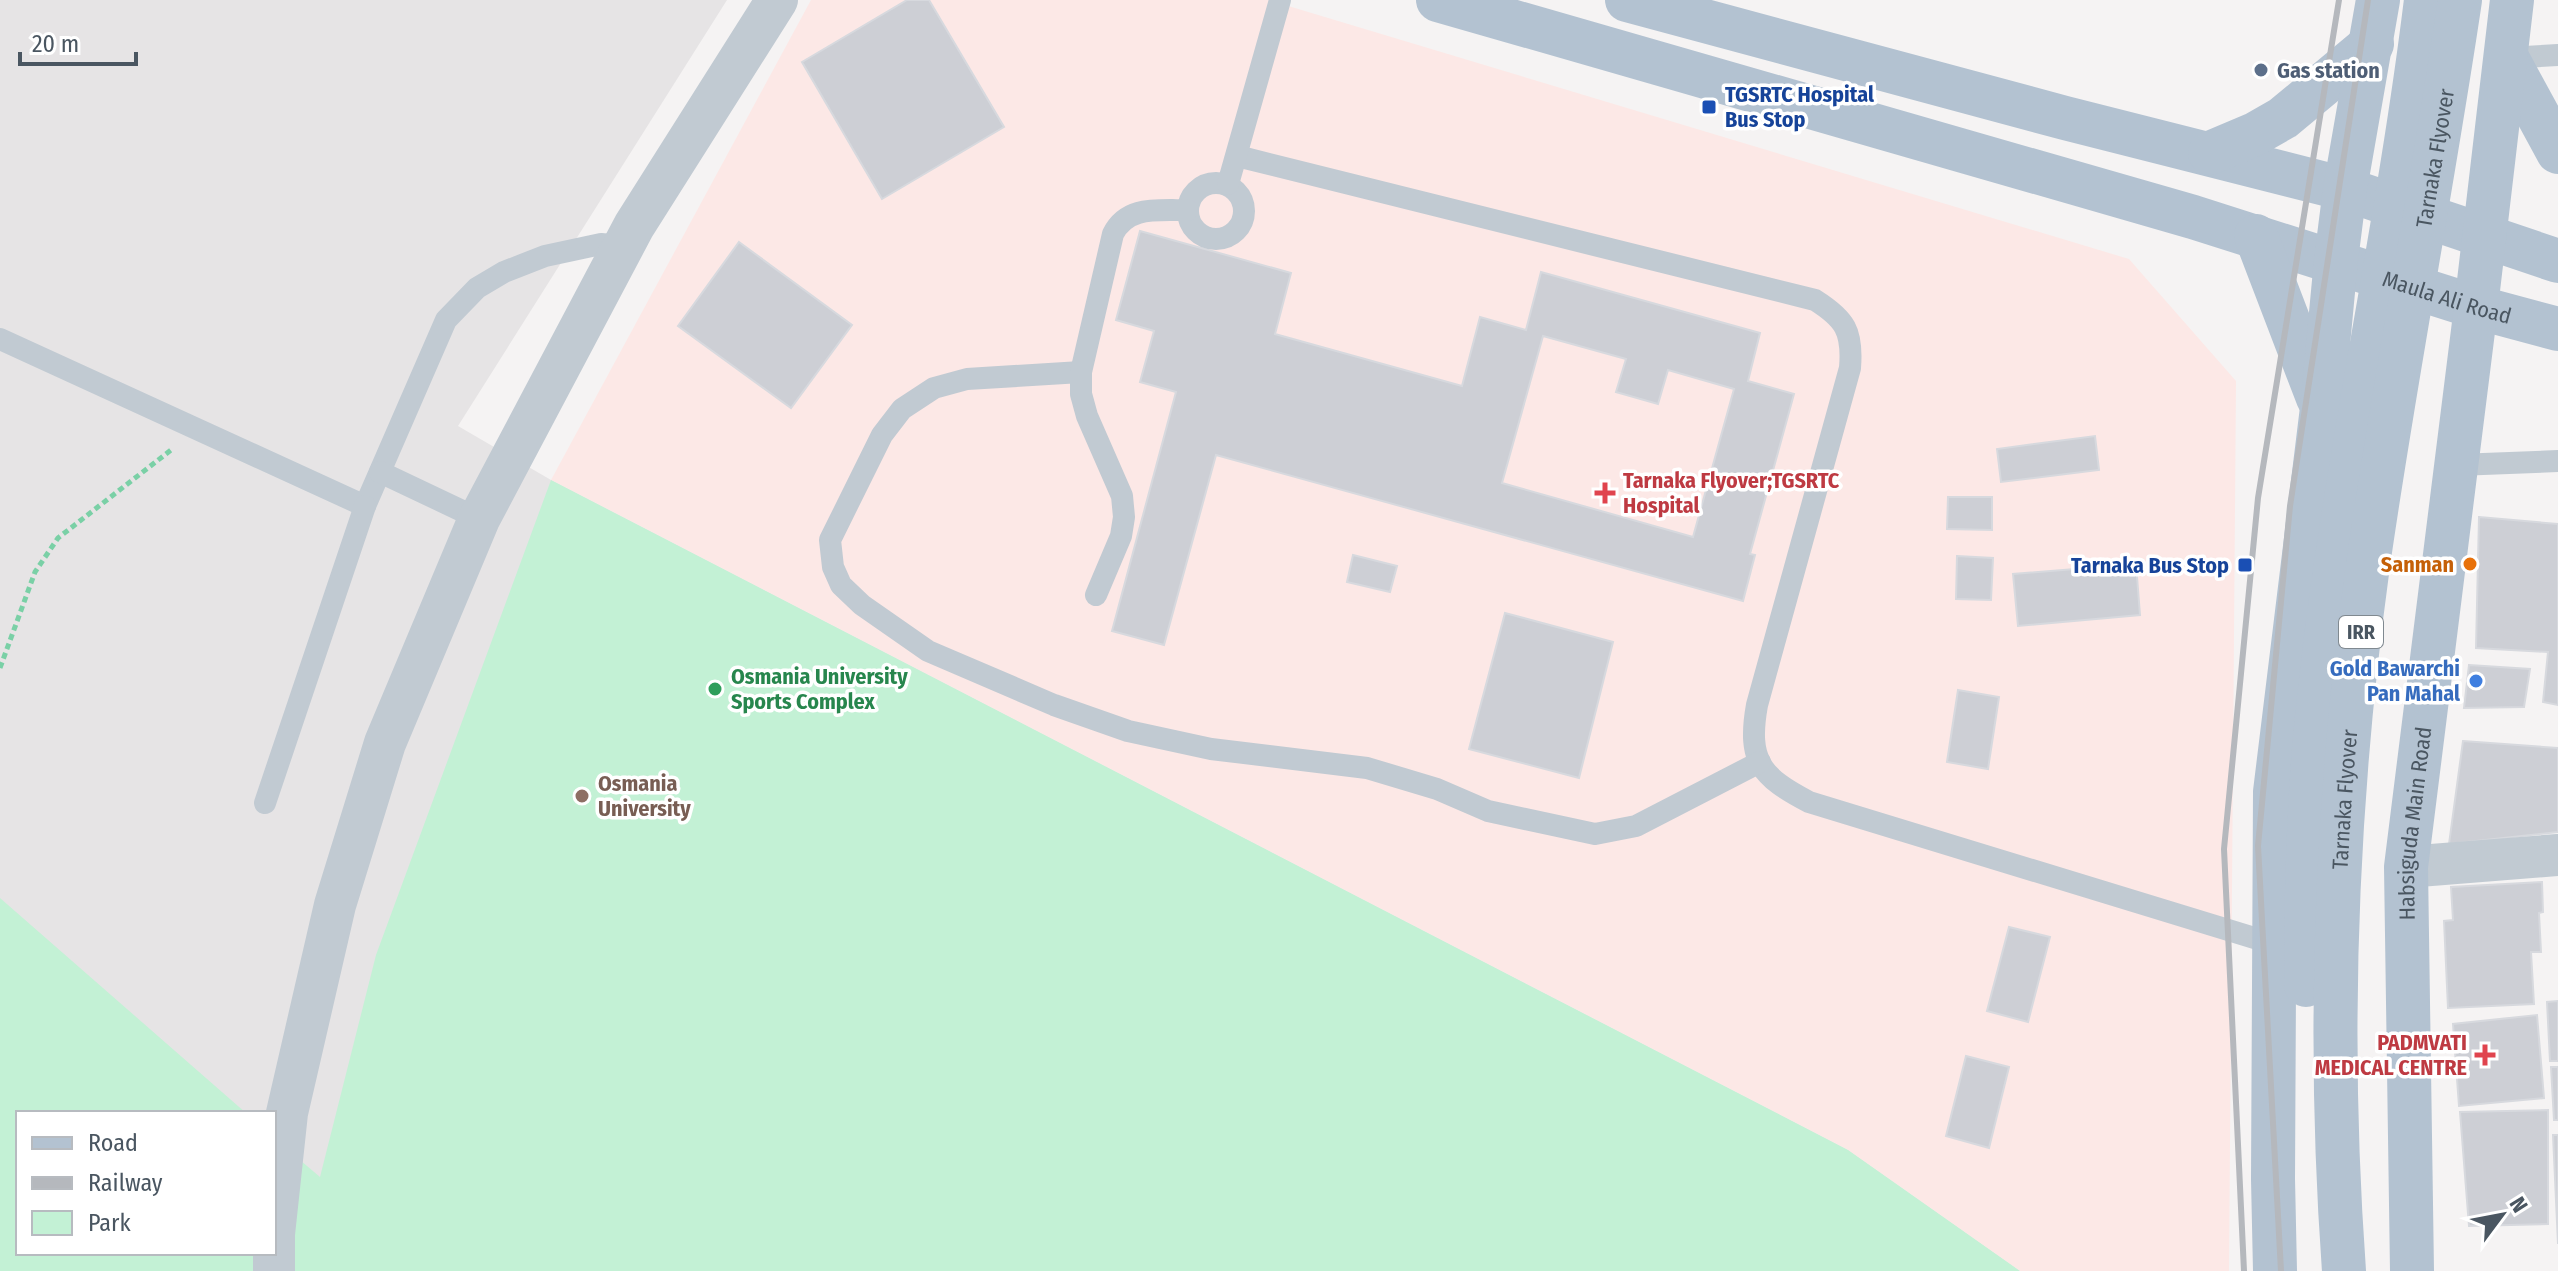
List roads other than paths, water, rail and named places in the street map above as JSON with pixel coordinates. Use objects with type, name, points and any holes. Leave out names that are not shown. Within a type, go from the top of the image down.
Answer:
[{"type":"main road","name":"Maula Ali Road","points":[[1438,0],[2256,236],[2476,307],[2558,329]]},
{"type":"main road","points":[[1627,0],[2065,118],[2345,189],[2558,261]]},
{"type":"main road","points":[[2275,1271],[2275,792],[2322,408],[2345,189],[2378,0]]},
{"type":"main road","name":"Tarnaka Flyover","points":[[2314,1271],[2308,1167],[2306,930],[2315,738],[2336,565],[2426,0]]},
{"type":"main road","name":"Tarnaka Flyover","points":[[2344,1271],[2336,1164],[2336,930],[2349,738],[2368,566],[2460,0]]},
{"type":"main road","name":"Habsiguda Main Road","points":[[2412,1271],[2406,867],[2512,0]]},
{"type":"main road","points":[[2210,153],[2283,118],[2372,44]]},
{"type":"main road","points":[[2507,58],[2558,152]]},
{"type":"main road","points":[[2256,236],[2322,408]]},
{"type":"street","points":[[276,1215],[287,1113],[335,905],[385,743],[479,519],[634,226],[777,0]]},
{"type":"street","points":[[2406,867],[2558,855]]},
{"type":"lane","points":[[1228,184],[1280,0]]},
{"type":"lane","points":[[2507,58],[2558,55]]},
{"type":"lane","points":[[1237,156],[1815,300],[1834,312],[1848,330],[1852,349],[1850,368],[1757,705],[1752,731],[1764,772],[1778,786],[1809,802],[2274,944]]},
{"type":"lane","points":[[1214,182],[1228,184],[1239,195],[1244,209],[1241,224],[1231,235],[1216,239],[1202,236],[1191,225],[1187,210],[1191,196],[1200,186],[1214,182]]},
{"type":"lane","points":[[1096,595],[1121,536],[1124,517],[1122,496],[1087,416],[1081,394],[1081,372],[1113,234],[1119,222],[1131,214],[1187,210]]},
{"type":"lane","points":[[265,803],[365,506],[446,320],[477,288],[504,272],[545,256],[601,244],[624,246]]},
{"type":"lane","points":[[0,339],[365,506]]},
{"type":"lane","points":[[1081,372],[967,379],[934,388],[902,409],[882,435],[830,540],[833,567],[841,585],[862,605],[928,651],[1054,705],[1128,731],[1211,749],[1367,768],[1437,789],[1488,811],[1595,834],[1636,826],[1760,762]]},
{"type":"lane","points":[[2457,465],[2558,461]]},
{"type":"lane","points":[[380,472],[479,519]]},
{"type":"railway","points":[[2244,1271],[2224,849],[2258,498],[2339,0]]},
{"type":"railway","points":[[2281,1271],[2258,846],[2290,506],[2368,0]]},
{"type":"place","name":"Gas station","points":[[2261,70]]},
{"type":"place","name":"TGSRTC Hospital Bus Stop","points":[[1709,107]]},
{"type":"place","name":"Tarnaka Flyover;TGSRTC Hospital","points":[[1605,493]]},
{"type":"place","name":"Sanman","points":[[2470,564]]},
{"type":"place","name":"Tarnaka Bus Stop","points":[[2245,565]]},
{"type":"place","name":"Gold Bawarchi Pan Mahal","points":[[2476,681]]},
{"type":"place","name":"Osmania University Sports Complex","points":[[715,689]]},
{"type":"place","name":"Osmania University","points":[[582,796]]},
{"type":"place","name":"PADMVATI MEDICAL CENTRE","points":[[2485,1055]]}]
